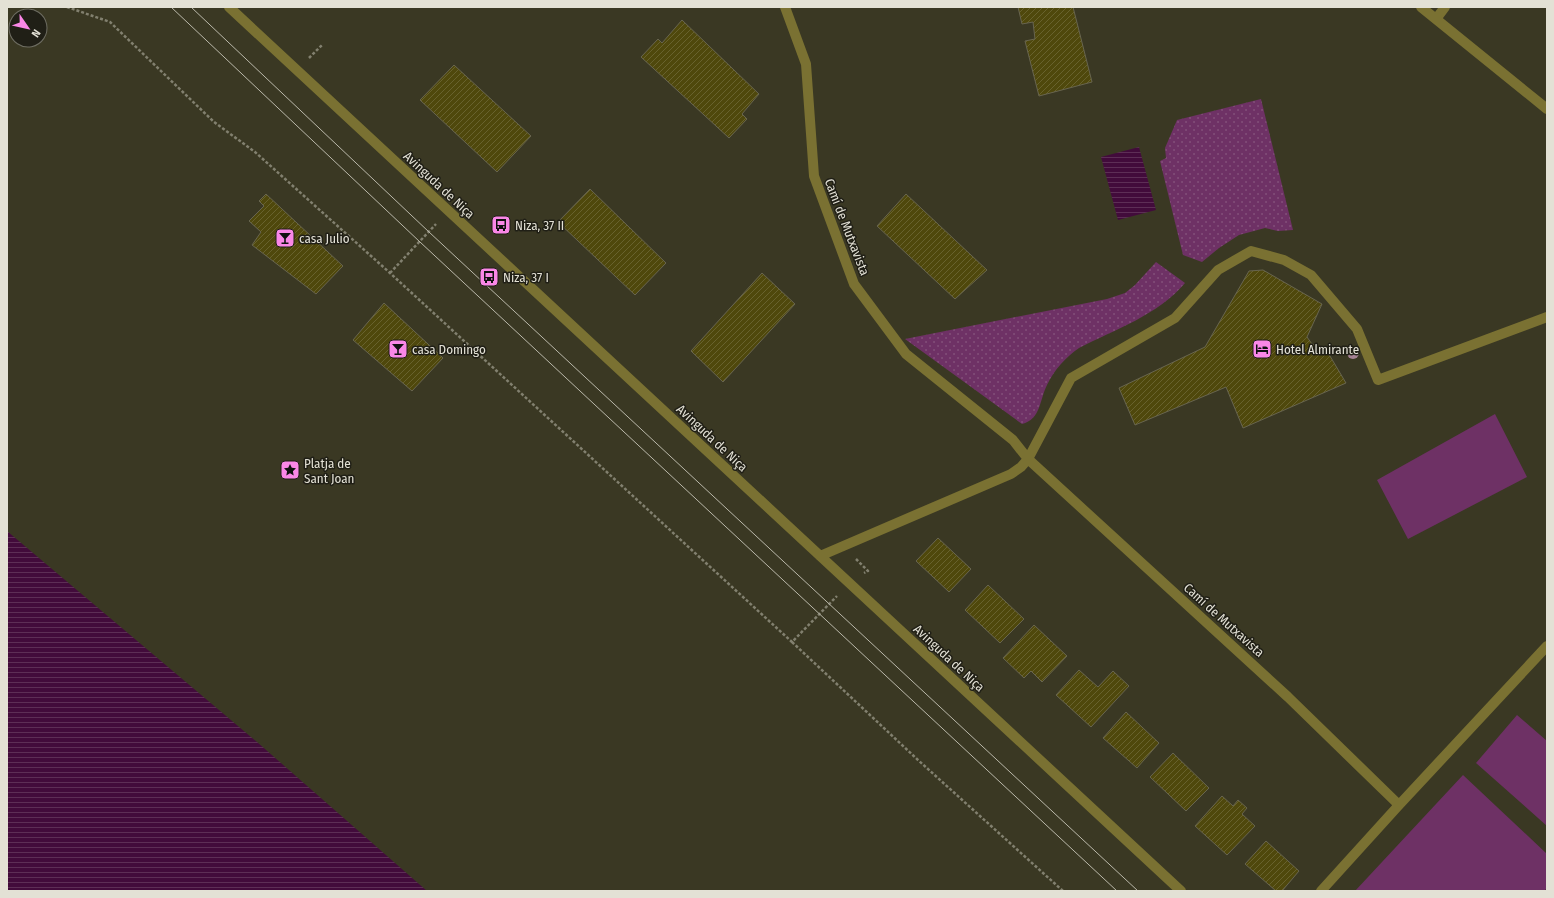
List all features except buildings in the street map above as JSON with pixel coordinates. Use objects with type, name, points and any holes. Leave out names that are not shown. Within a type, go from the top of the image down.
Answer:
[{"type":"street","name":"Avinguda de Niça","points":[[229,7],[1179,889]]},
{"type":"street","name":"Camí de Mutxavista","points":[[785,7],[806,64],[814,176],[854,284],[906,354],[1013,440],[1028,459],[1288,697],[1399,805]]},
{"type":"street","points":[[1421,7],[1547,109]]},
{"type":"street","points":[[1436,19],[1445,7]]},
{"type":"street","points":[[820,556],[1011,474],[1021,467],[1028,459],[1071,378],[1175,318],[1218,270],[1251,251],[1284,260],[1311,276],[1357,329],[1378,380],[1547,317]]},
{"type":"street","points":[[1321,891],[1547,646]]},
{"type":"path","points":[[67,7],[110,22],[214,122],[255,152],[390,273],[792,642],[918,760],[1063,891]]},
{"type":"path","points":[[390,273],[448,211]]},
{"type":"path","points":[[792,642],[819,612],[849,583],[868,571],[843,545]]},
{"type":"shaded area","points":[[1261,99],[1293,230],[1278,231],[1265,228],[1239,235],[1219,248],[1202,262],[1183,255],[1160,161],[1166,158],[1165,148],[1177,120]]},
{"type":"shaded area","points":[[1139,147],[1156,210],[1118,220],[1101,157]]},
{"type":"shaded area","points":[[1156,262],[1185,283],[1162,304],[1149,313],[1122,328],[1079,348],[1070,355],[1050,379],[1036,414],[1028,422],[1022,424],[905,339],[1107,299],[1125,293],[1135,285]]},
{"type":"shaded area","points":[[1495,414],[1527,477],[1408,539],[1377,480]]},
{"type":"shaded area","points":[[7,531],[257,742],[427,891],[7,891]]},
{"type":"shaded area","points":[[1517,715],[1547,741],[1547,826],[1476,763]]},
{"type":"shaded area","points":[[1463,775],[1547,854],[1547,888],[1544,891],[1355,891]]},
{"type":"tram line","points":[[171,7],[420,242],[1117,891]]},
{"type":"tram line","points":[[191,7],[429,232],[1138,891]]},
{"type":"place","name":"Niza, 37 II","points":[[501,225]]},
{"type":"place","name":"casa Julio","points":[[285,238]]},
{"type":"place","name":"Niza, 37 I","points":[[489,277]]},
{"type":"place","name":"casa Domingo","points":[[398,349]]},
{"type":"place","name":"Hotel Almirante","points":[[1262,349]]},
{"type":"place","name":"Platja de Sant Joan","points":[[290,470]]}]
